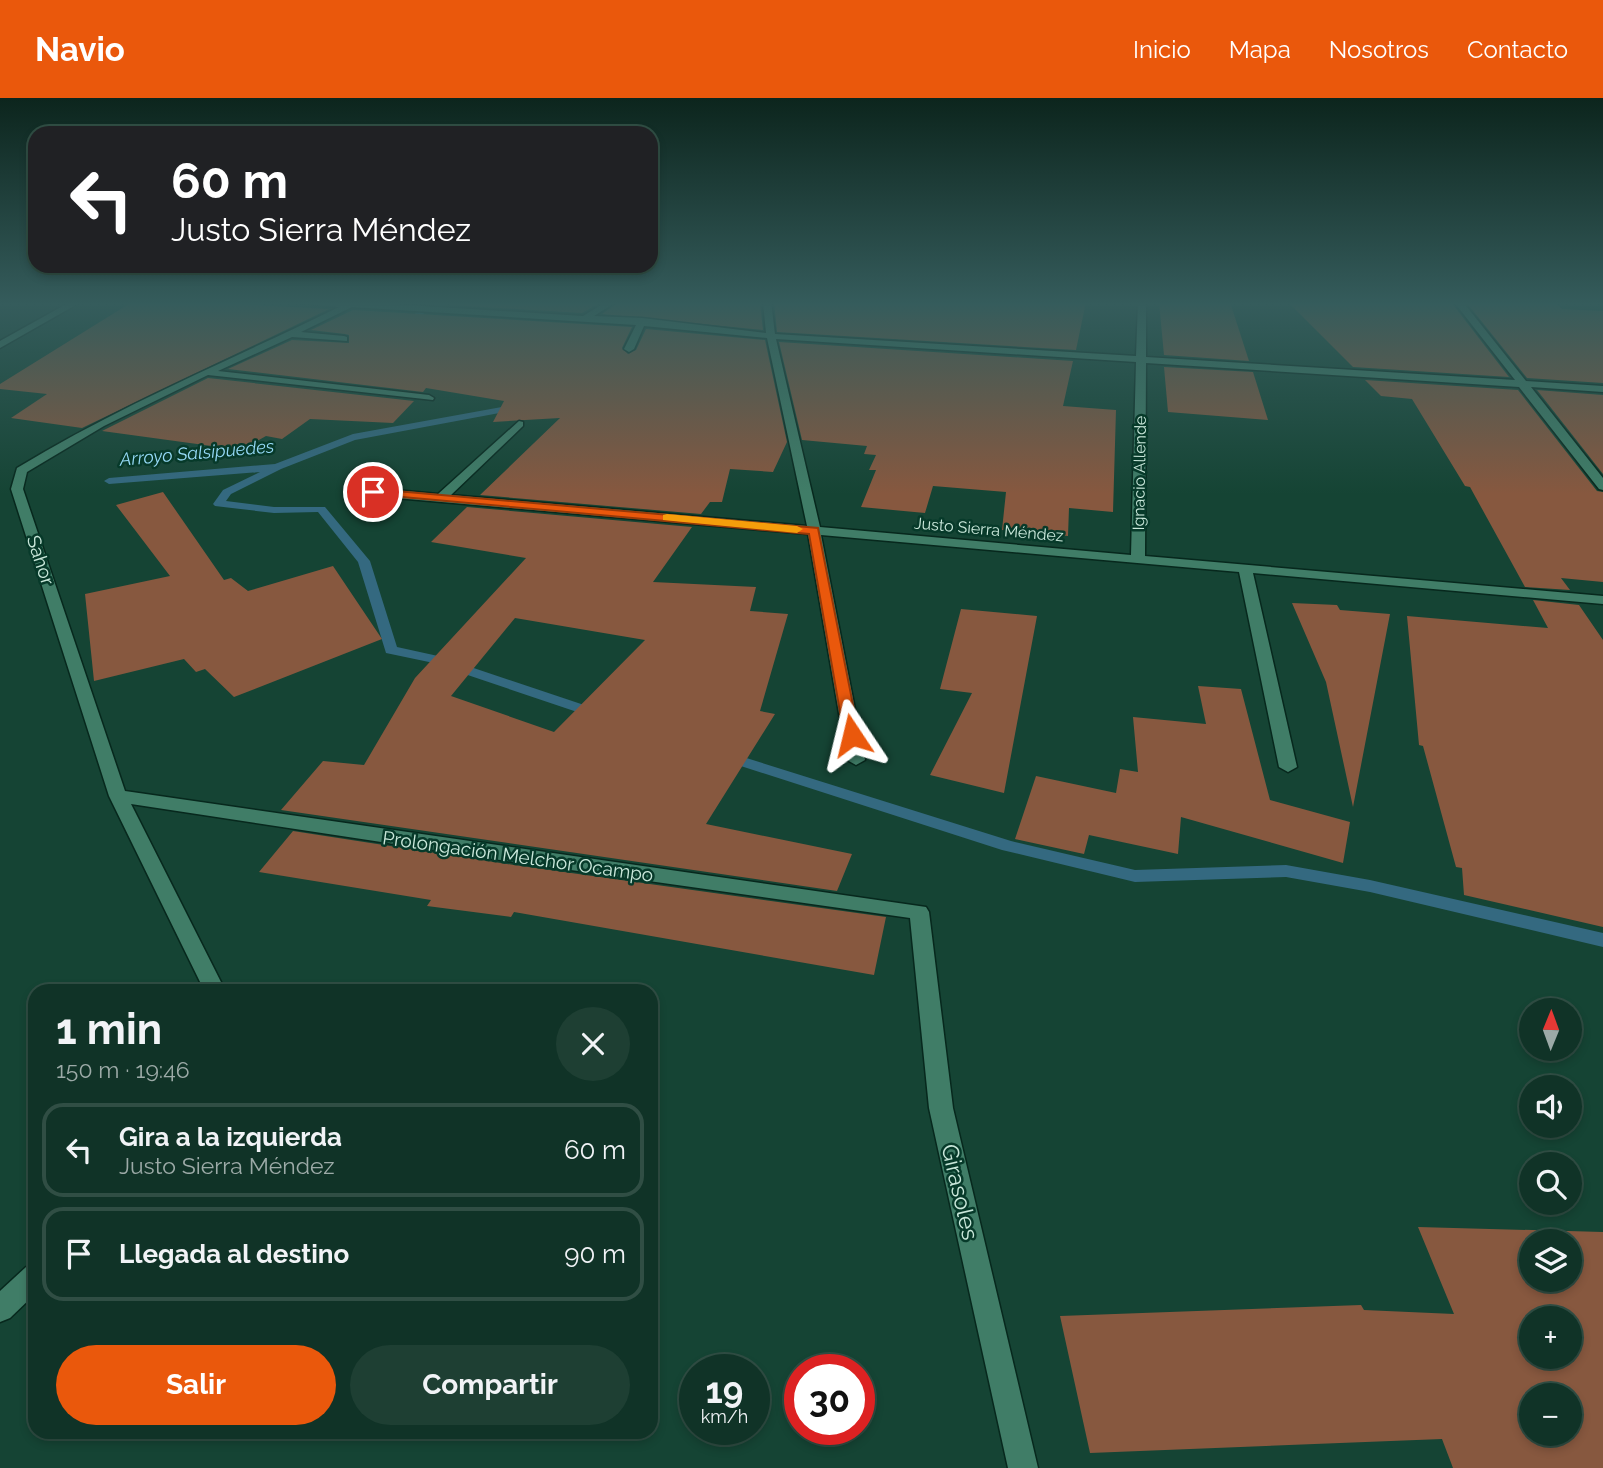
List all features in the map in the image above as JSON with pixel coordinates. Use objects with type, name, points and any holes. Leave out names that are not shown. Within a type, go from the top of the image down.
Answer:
[{"type":"street","name":"Sahor","points":[[211,984],[118,796],[17,489],[21,470],[52,449],[130,408],[224,366]]},
{"type":"street","points":[[778,366],[814,531],[856,760]]},
{"type":"street","name":"Ignacio Allende","points":[[1138,559],[1141,366]]},
{"type":"street","points":[[1247,366],[1603,389]]},
{"type":"street","points":[[1509,366],[1603,486]]},
{"type":"street","points":[[209,373],[429,398]]},
{"type":"street","points":[[441,498],[519,424]]},
{"type":"street","name":"Justo Sierra Méndez","points":[[373,492],[1603,600]]},
{"type":"street","points":[[1245,568],[1288,767]]},
{"type":"street","name":"Prolongación Melchor Ocampo","points":[[118,796],[514,856],[919,912]]},
{"type":"street","name":"Girasoles","points":[[919,912],[941,1108],[1023,1468]]},
{"type":"street","points":[[0,1309],[28,1283]]},
{"type":"building","points":[[29,366],[211,366],[82,428],[11,418],[47,394],[0,389],[0,384]]},
{"type":"building","points":[[235,366],[771,366],[787,442],[773,472],[730,469],[722,502],[710,502],[701,514],[480,495],[560,418],[493,422],[504,401],[426,388],[423,392],[228,369]]},
{"type":"building","points":[[785,366],[1072,366],[1063,406],[1116,410],[1113,512],[1069,508],[1068,536],[1002,530],[1006,492],[933,486],[925,513],[861,507],[876,470],[869,470],[876,455],[864,454],[867,446],[802,440]]},
{"type":"building","points":[[1500,366],[1509,377],[1353,367]]},
{"type":"building","points":[[1517,366],[1603,366],[1603,383],[1527,378]]},
{"type":"building","points":[[1164,367],[1253,372],[1268,420],[1168,412]]},
{"type":"building","points":[[208,378],[414,401],[393,423],[310,419],[282,439],[266,436],[241,450],[102,431]]},
{"type":"building","points":[[1365,380],[1518,390],[1597,491],[1603,492],[1603,582],[1561,578],[1570,590],[1525,587],[1470,487],[1465,486],[1412,399],[1381,396]]},
{"type":"building","points":[[1537,390],[1603,395],[1603,474]]},
{"type":"building","points":[[163,492],[224,580],[231,578],[248,591],[333,566],[382,639],[234,697],[205,669],[196,672],[184,659],[94,681],[85,594],[170,576],[116,505]]},
{"type":"building","points":[[467,507],[692,527],[653,582],[756,587],[750,611],[788,614],[760,711],[775,714],[706,824],[852,854],[837,891],[281,810],[323,761],[364,765],[415,678],[526,558],[431,542]],"holes":[[[515,618],[645,640],[554,732],[451,696]]]},
{"type":"building","points":[[1533,600],[1579,605],[1603,640],[1603,927],[1464,895],[1462,868],[1456,867],[1423,746],[1419,745],[1407,616],[1548,628]]},
{"type":"building","points":[[1292,603],[1337,605],[1340,610],[1390,614],[1353,807],[1326,682]]},
{"type":"building","points":[[961,609],[1037,616],[1004,793],[930,775],[972,693],[940,689]]},
{"type":"building","points":[[1198,686],[1241,689],[1270,800],[1350,822],[1343,863],[1181,817],[1178,854],[1089,835],[1084,854],[1015,839],[1036,776],[1116,793],[1120,769],[1138,772],[1133,717],[1206,724]]},
{"type":"building","points":[[293,831],[886,917],[874,975],[514,912],[511,917],[427,906],[431,900],[259,872]]},
{"type":"building","points":[[1418,1227],[1519,1230],[1519,1292],[1582,1292],[1582,1231],[1603,1232],[1603,1468],[1453,1468],[1442,1439],[1090,1453],[1060,1316],[1361,1305],[1364,1310],[1454,1314]]},
{"type":"waterway","name":"Arroyo Salsipuedes","points":[[277,467],[353,437],[518,407]]},
{"type":"waterway","name":"Arroyo Salsipuedes","points":[[109,481],[277,467]]},
{"type":"waterway","points":[[277,467],[227,492],[219,504],[274,510],[321,509],[364,561],[391,650],[433,659],[597,714]]},
{"type":"waterway","points":[[724,756],[1008,846],[1135,876],[1286,871],[1370,886],[1603,940]]},
{"type":"slow traffic","points":[[667,518],[797,529]]},
{"type":"route","points":[[373,492],[814,531],[852,735]]}]
